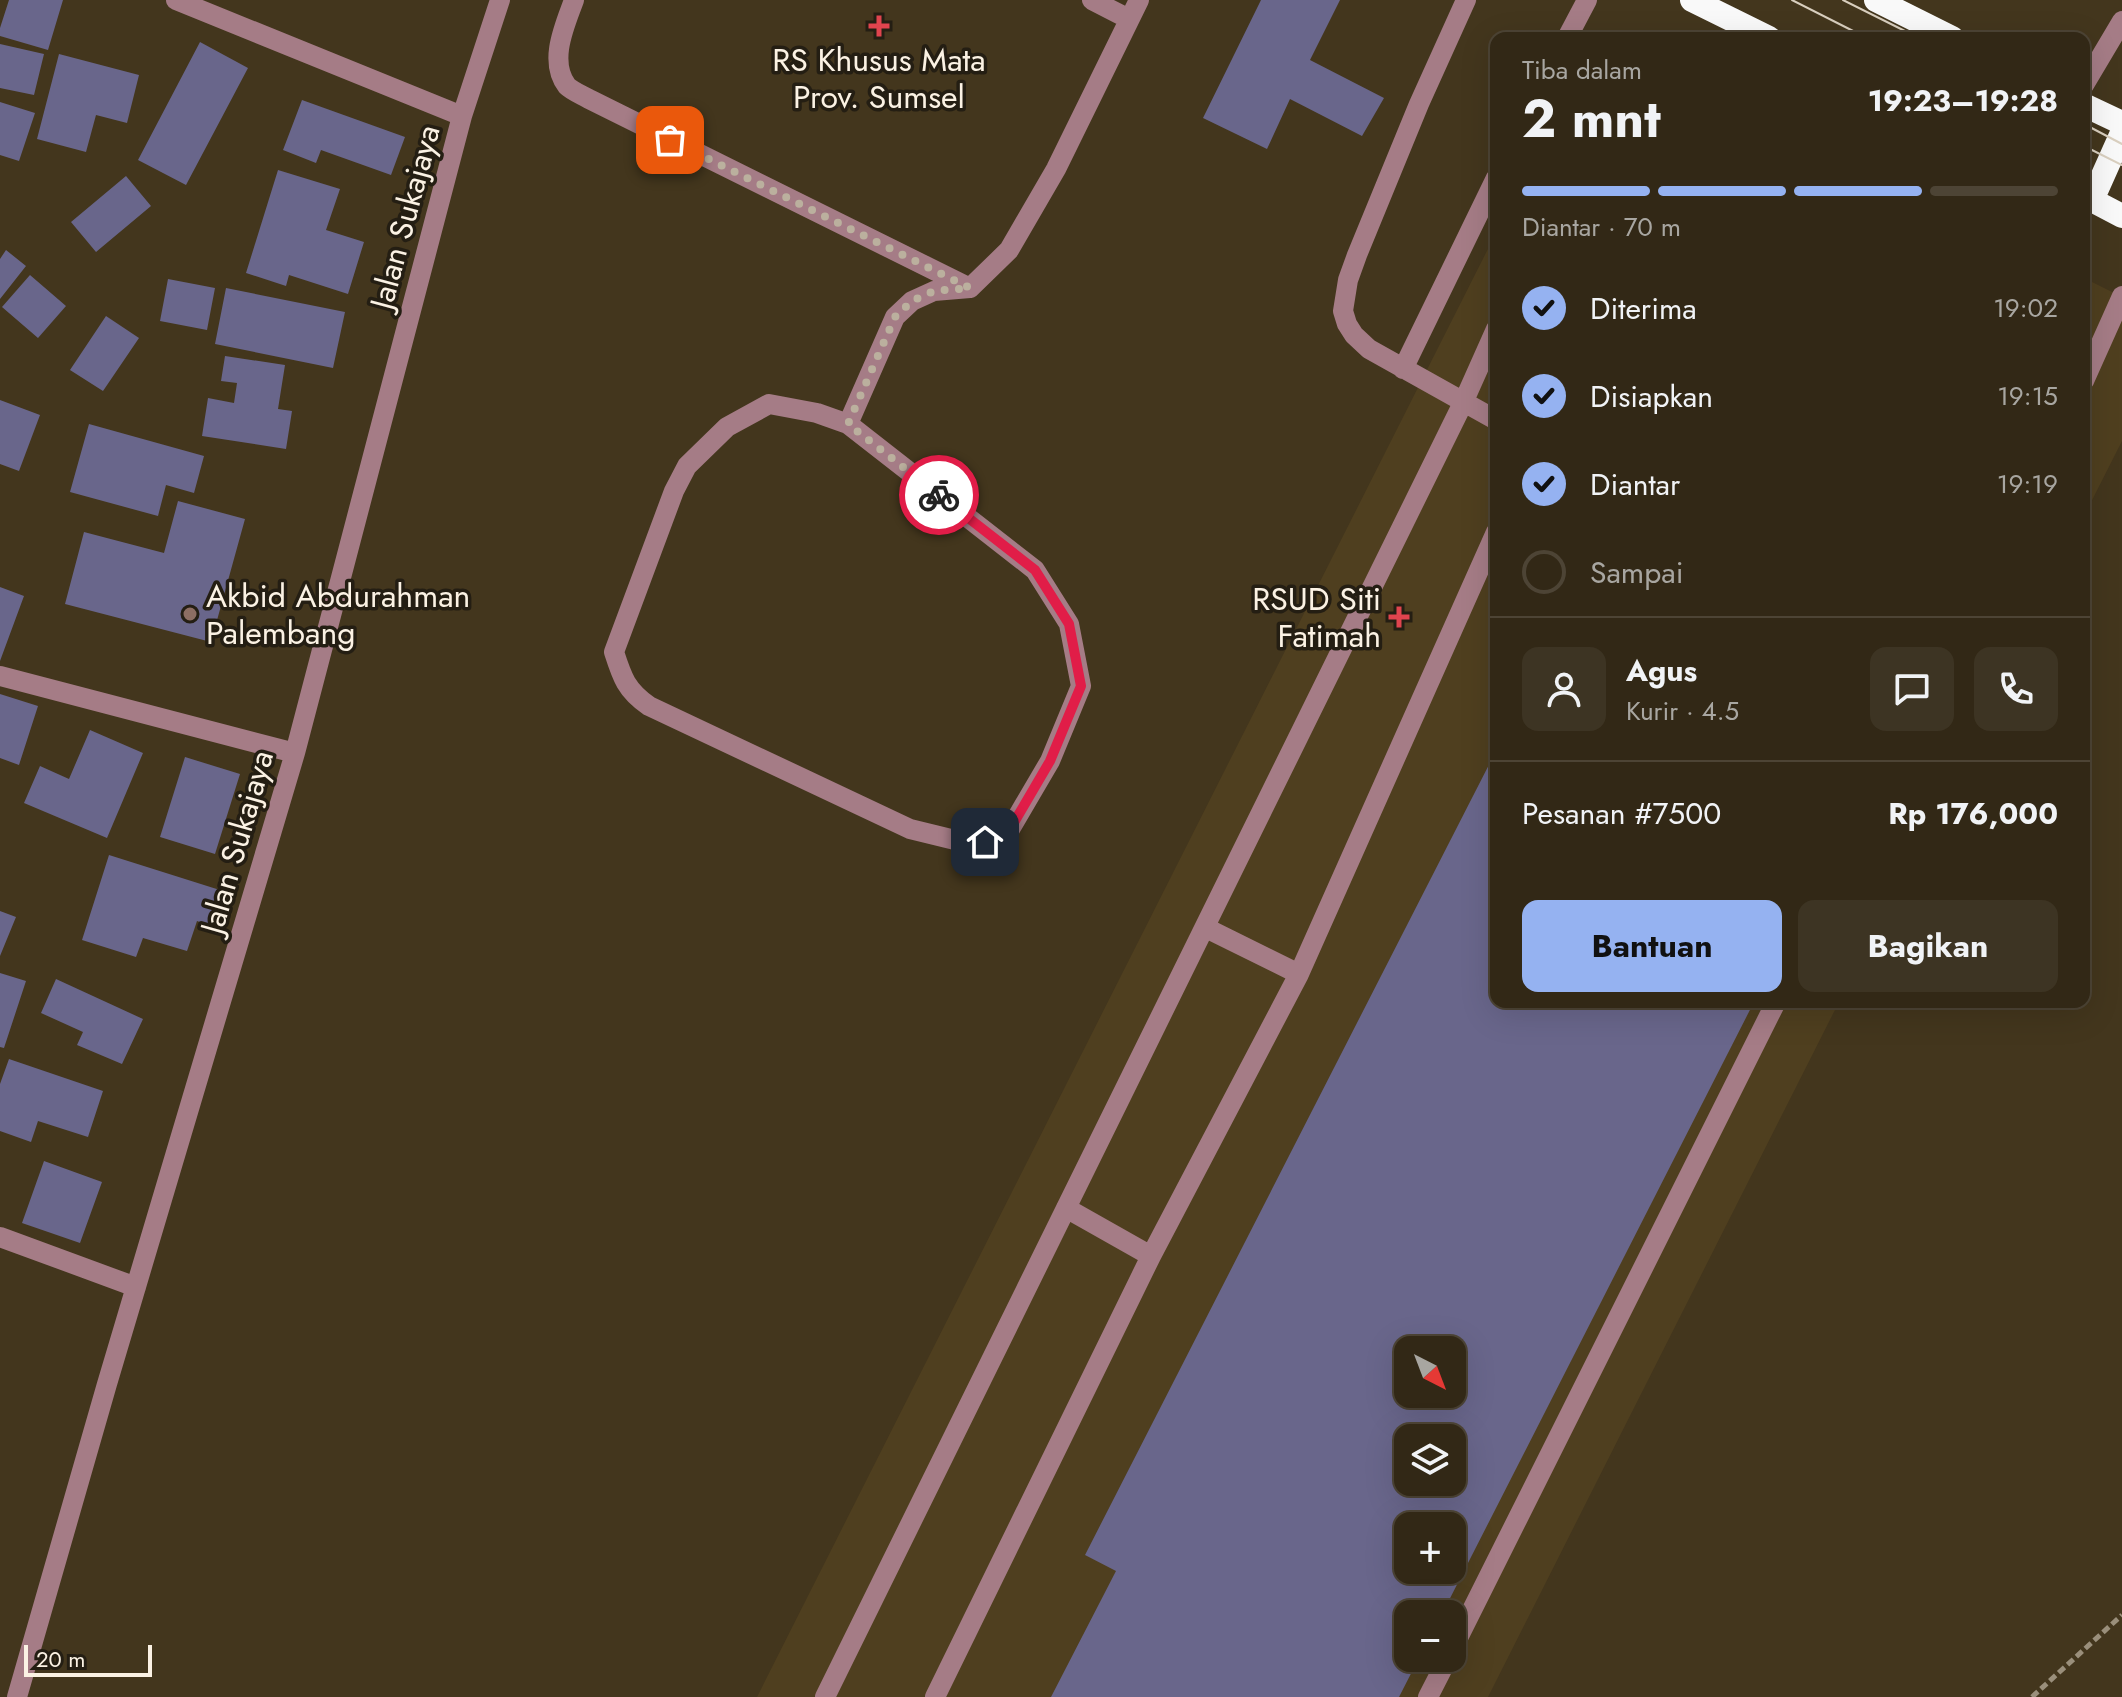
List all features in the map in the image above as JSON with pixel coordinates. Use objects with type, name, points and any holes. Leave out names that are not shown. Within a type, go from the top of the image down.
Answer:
[{"type":"highway","points":[[1692,0],[1757,32]]},
{"type":"highway","points":[[1876,0],[1913,8],[1944,32]]},
{"type":"highway","points":[[2090,108],[2122,123]]},
{"type":"highway","points":[[2090,194],[2122,133]]},
{"type":"highway","points":[[2090,199],[2122,216]]},
{"type":"street","points":[[176,0],[462,116]]},
{"type":"street","name":"Jalan Sukajaya","points":[[17,1697],[295,753],[462,116],[500,0]]},
{"type":"street","points":[[574,0],[558,54],[561,73],[568,87],[970,288]]},
{"type":"street","points":[[1092,0],[1129,19]]},
{"type":"street","points":[[848,424],[895,317],[912,301],[934,291],[970,288],[1009,250],[1056,169],[1139,0]]},
{"type":"street","points":[[1466,0],[1357,255],[1343,311],[1354,335],[1369,349],[1490,417]]},
{"type":"street","points":[[1570,32],[1587,0]]},
{"type":"street","points":[[2090,75],[2122,21]]},
{"type":"street","points":[[1403,369],[1490,190]]},
{"type":"street","points":[[2090,366],[2122,296]]},
{"type":"street","points":[[825,1697],[1206,928],[1490,342]]},
{"type":"street","points":[[769,404],[817,413],[848,424],[1035,570],[1069,624],[1081,686],[1050,761],[1009,831],[985,842],[955,840],[910,829],[649,706],[629,689],[620,672],[614,652],[674,491],[687,466],[727,427],[769,404]]},
{"type":"street","points":[[935,1697],[1151,1256],[1299,974],[1490,545]]},
{"type":"street","points":[[0,676],[295,753]]},
{"type":"street","points":[[1206,928],[1299,974]]},
{"type":"street","points":[[1466,1622],[1773,1008]]},
{"type":"street","points":[[1066,1208],[1151,1256]]},
{"type":"street","points":[[0,1237],[136,1287]]},
{"type":"street","points":[[1428,1697],[1441,1672]]},
{"type":"path","points":[[2032,1697],[2122,1615]]},
{"type":"shaded area","name":"RSUD Siti Fatimah","points":[[1490,245],[1490,1008],[1836,1008],[1488,1697],[757,1697]]},
{"type":"shaded area","points":[[2090,281],[2122,297],[2122,441],[2090,504]]},
{"type":"building","points":[[9,0],[63,0],[48,50],[0,36]]},
{"type":"building","points":[[1261,0],[1340,0],[1310,60],[1384,98],[1362,136],[1290,99],[1267,149],[1203,118]]},
{"type":"building","points":[[200,42],[248,68],[186,185],[138,160]]},
{"type":"building","points":[[0,44],[44,54],[34,95],[0,88]]},
{"type":"building","points":[[59,54],[139,75],[127,123],[96,115],[86,152],[37,139]]},
{"type":"building","points":[[302,100],[405,137],[391,175],[321,150],[316,163],[283,150]]},
{"type":"building","points":[[0,102],[35,113],[19,161],[0,155]]},
{"type":"building","points":[[278,170],[340,189],[326,230],[364,242],[348,294],[289,275],[286,286],[246,273]]},
{"type":"building","points":[[126,176],[151,206],[96,252],[71,222]]},
{"type":"building","points":[[6,250],[26,266],[0,299],[0,259]]},
{"type":"building","points":[[30,275],[66,306],[38,338],[2,307]]},
{"type":"building","points":[[168,279],[215,288],[207,330],[160,321]]},
{"type":"building","points":[[226,288],[345,312],[333,368],[215,344]]},
{"type":"building","points":[[106,316],[139,338],[103,391],[70,370]]},
{"type":"building","points":[[225,356],[285,365],[278,409],[292,411],[286,449],[202,436],[208,398],[234,403],[237,383],[221,381]]},
{"type":"building","points":[[0,400],[40,415],[19,471],[0,464]]},
{"type":"building","points":[[89,424],[204,456],[194,493],[166,485],[158,516],[70,492]]},
{"type":"building","points":[[178,501],[245,519],[211,642],[65,604],[84,532],[164,553]]},
{"type":"building","points":[[0,587],[24,596],[0,661]]},
{"type":"building","points":[[0,694],[38,706],[19,765],[0,758]]},
{"type":"building","points":[[90,730],[143,753],[107,838],[24,803],[40,766],[69,779]]},
{"type":"building","points":[[185,757],[240,774],[215,854],[160,837]]},
{"type":"building","points":[[1490,763],[1490,1008],[1751,1008],[1466,1567],[1466,1512],[1394,1512],[1394,1584],[1457,1584],[1449,1600],[1394,1600],[1394,1672],[1412,1672],[1399,1697],[1051,1697],[1116,1571],[1085,1555]]},
{"type":"building","points":[[109,855],[223,891],[211,926],[197,921],[187,951],[143,938],[136,957],[82,940]]},
{"type":"building","points":[[0,911],[16,917],[0,956]]},
{"type":"building","points":[[0,973],[26,981],[4,1048],[0,1047]]},
{"type":"building","points":[[56,979],[143,1019],[122,1064],[77,1045],[83,1032],[41,1013]]},
{"type":"building","points":[[9,1059],[103,1091],[88,1137],[38,1121],[31,1142],[0,1131],[0,1084]]},
{"type":"building","points":[[44,1161],[102,1182],[80,1243],[22,1223]]},
{"type":"tram line","points":[[1792,0],[1855,32]]},
{"type":"tram line","points":[[1843,0],[1907,32]]},
{"type":"tram line","points":[[2090,127],[2122,144]]},
{"type":"tram line","points":[[2090,149],[2122,165]]},
{"type":"way so far","points":[[670,140],[970,288],[934,291],[912,301],[895,317],[848,424],[939,495]]},
{"type":"place","name":"RS Khusus Mata Prov. Sumsel","points":[[879,26]]},
{"type":"place","name":"Akbid Abdurahman Palembang","points":[[190,614]]},
{"type":"place","name":"RSUD Siti Fatimah","points":[[1399,617]]},
{"type":"route","points":[[939,495],[1035,570],[1069,624],[1081,686],[1050,761],[1009,831],[985,842]]}]
